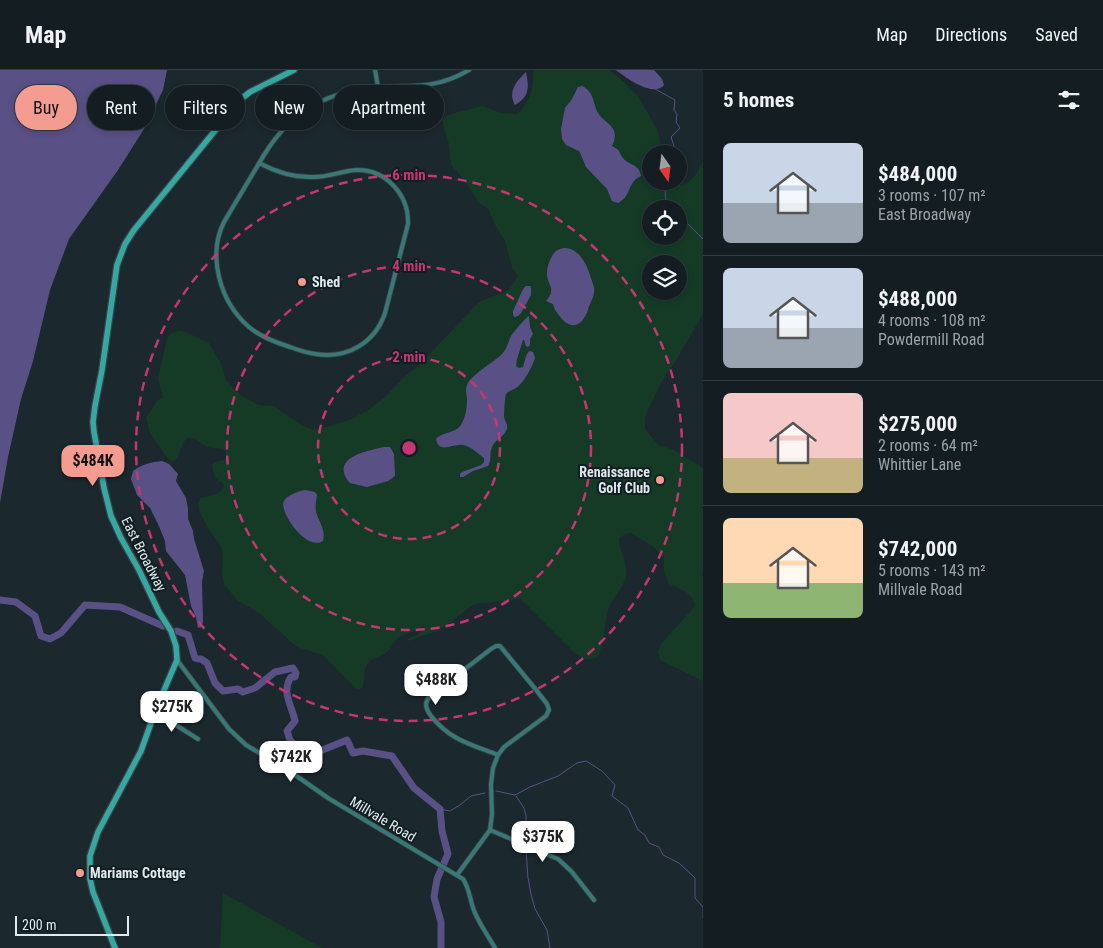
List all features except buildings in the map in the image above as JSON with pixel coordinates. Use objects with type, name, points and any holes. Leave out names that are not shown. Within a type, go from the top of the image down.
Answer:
[{"type":"street","name":"East Broadway","points":[[177,660],[176,646],[171,631],[159,612],[111,516],[95,442],[93,422],[117,265],[125,244],[134,230],[240,100],[250,92],[294,70]]},
{"type":"street","points":[[375,70],[378,85]]},
{"type":"street","points":[[428,85],[445,81],[469,70]]},
{"type":"street","points":[[259,163],[282,173],[306,177],[330,176],[351,171],[368,171],[388,180],[402,196],[406,207],[408,224],[385,313],[382,323],[373,335],[358,348],[344,353],[323,355],[279,344],[263,337],[242,321],[231,305],[217,268],[218,237],[224,222],[259,163],[270,146],[283,129],[295,118],[308,108],[333,96]]},
{"type":"street","points":[[457,875],[490,830],[492,814],[491,784],[493,768],[498,754],[504,747],[546,716],[550,710],[500,646],[491,649],[431,695],[426,701],[427,709],[432,716],[451,736],[467,744],[498,754]]},
{"type":"street","points":[[115,948],[91,885],[89,873],[90,856],[100,828],[141,751],[177,660]]},
{"type":"street","name":"Millvale Road","points":[[177,660],[229,729],[246,745],[288,770],[328,798],[457,875],[465,882],[477,919],[495,948]]},
{"type":"street","points":[[155,712],[198,739]]},
{"type":"street","points":[[490,830],[558,859],[572,872],[594,900]]},
{"type":"green space","name":"Renaissance Golf Club","points":[[534,70],[609,70],[637,95],[657,129],[660,145],[642,145],[642,190],[688,190],[688,182],[695,176],[703,161],[703,314],[662,381],[645,416],[645,429],[658,445],[672,449],[703,468],[703,681],[660,660],[658,652],[661,644],[695,606],[689,595],[669,584],[661,554],[651,545],[631,533],[625,534],[619,539],[627,572],[623,585],[609,607],[602,647],[596,658],[586,659],[576,654],[521,599],[474,604],[437,631],[407,640],[421,632],[424,625],[418,630],[399,637],[387,652],[369,662],[365,672],[363,687],[356,689],[323,655],[297,647],[259,613],[237,600],[224,584],[222,549],[199,511],[198,503],[201,498],[215,494],[223,489],[222,482],[214,475],[212,465],[215,462],[224,460],[226,451],[224,449],[208,447],[196,439],[190,438],[184,442],[175,460],[172,462],[150,433],[146,418],[158,400],[163,397],[158,379],[167,338],[177,331],[181,331],[209,343],[221,364],[226,380],[239,394],[258,405],[274,406],[300,424],[313,430],[352,419],[368,410],[384,398],[405,376],[418,366],[479,302],[511,287],[518,276],[512,267],[505,241],[494,223],[489,210],[478,202],[468,185],[451,164],[444,118],[454,113],[483,106],[501,113],[516,114],[520,112],[529,98]]},
{"type":"green space","points":[[223,893],[322,948],[220,948]]},
{"type":"shaded area","points":[[0,70],[167,70],[163,90],[155,106],[155,85],[87,85],[87,130],[143,130],[118,170],[69,239],[50,290],[33,361],[21,399],[0,503]]},
{"type":"shaded area","points":[[616,70],[654,70],[662,79],[664,85],[654,89],[647,88],[633,82]]},
{"type":"shaded area","points":[[526,72],[528,82],[526,95],[515,105],[512,95],[514,87]]},
{"type":"shaded area","points":[[582,86],[591,94],[600,115],[613,128],[615,137],[612,146],[619,150],[625,161],[636,167],[640,172],[641,176],[634,180],[626,195],[618,203],[612,201],[607,189],[586,167],[579,151],[566,145],[562,139],[561,129],[565,108],[578,87]]},
{"type":"shaded area","points":[[564,248],[575,251],[583,260],[594,288],[585,316],[582,321],[574,325],[566,323],[557,313],[553,304],[546,301],[550,296],[551,290],[547,277],[549,263],[555,252]]},
{"type":"shaded area","points":[[526,286],[530,286],[531,295],[521,313],[514,317],[513,311]]},
{"type":"shaded area","points":[[529,316],[533,334],[528,347],[523,340],[516,366],[519,368],[523,367],[529,351],[533,352],[535,358],[522,382],[506,394],[504,417],[507,429],[492,447],[488,466],[460,477],[462,472],[481,465],[484,462],[484,458],[472,448],[466,446],[440,446],[436,439],[460,427],[466,412],[467,385],[478,373],[502,354],[511,336]]},
{"type":"shaded area","points":[[384,447],[390,447],[394,454],[395,476],[388,481],[367,487],[350,483],[345,474],[344,467],[347,462],[352,457]]},
{"type":"shaded area","points":[[162,461],[169,464],[178,474],[176,481],[186,498],[188,519],[204,571],[202,582],[203,622],[201,627],[198,628],[191,606],[185,575],[166,551],[165,541],[158,524],[150,508],[137,495],[131,479],[133,471],[136,469],[147,464]]},
{"type":"shaded area","points":[[305,490],[315,492],[317,495],[316,512],[324,537],[323,541],[316,543],[309,541],[295,529],[289,521],[283,506],[284,501],[288,497]]},
{"type":"waterway","points":[[655,89],[675,100],[676,122],[680,128],[671,137],[674,145]]},
{"type":"waterway","points":[[665,190],[666,200]]},
{"type":"waterway","points":[[687,223],[703,239]]},
{"type":"waterway","points":[[0,600],[16,602],[35,616],[41,636],[50,639],[61,633],[85,605],[120,607],[163,626]]},
{"type":"waterway","points":[[177,631],[188,635],[195,658],[207,663],[215,683],[223,691],[238,689],[243,692],[255,688],[275,672],[293,668],[296,673],[295,677],[291,677],[288,683],[287,694],[295,721],[287,731],[290,740],[300,751],[320,751],[347,740],[353,753],[363,751],[392,756],[414,788],[440,809],[442,831],[448,854],[437,879],[434,897],[441,922],[441,948]]},
{"type":"waterway","points":[[496,791],[515,795],[558,776],[577,763],[586,761],[602,771],[615,785],[612,796],[628,808],[638,830],[645,835],[649,843],[659,847],[663,855],[679,863],[695,878],[695,898],[703,907],[703,918]]},
{"type":"waterway","points":[[440,809],[450,811],[471,796],[485,793]]},
{"type":"waterway","points":[[516,796],[524,808],[526,816],[526,840]]},
{"type":"waterway","points":[[526,851],[531,894],[535,909],[547,930],[550,948]]},
{"type":"place","name":"Shed","points":[[302,282]]},
{"type":"place","name":"Renaissance Golf Club","points":[[660,480]]},
{"type":"place","name":"Mariams Cottage","points":[[80,873]]}]
